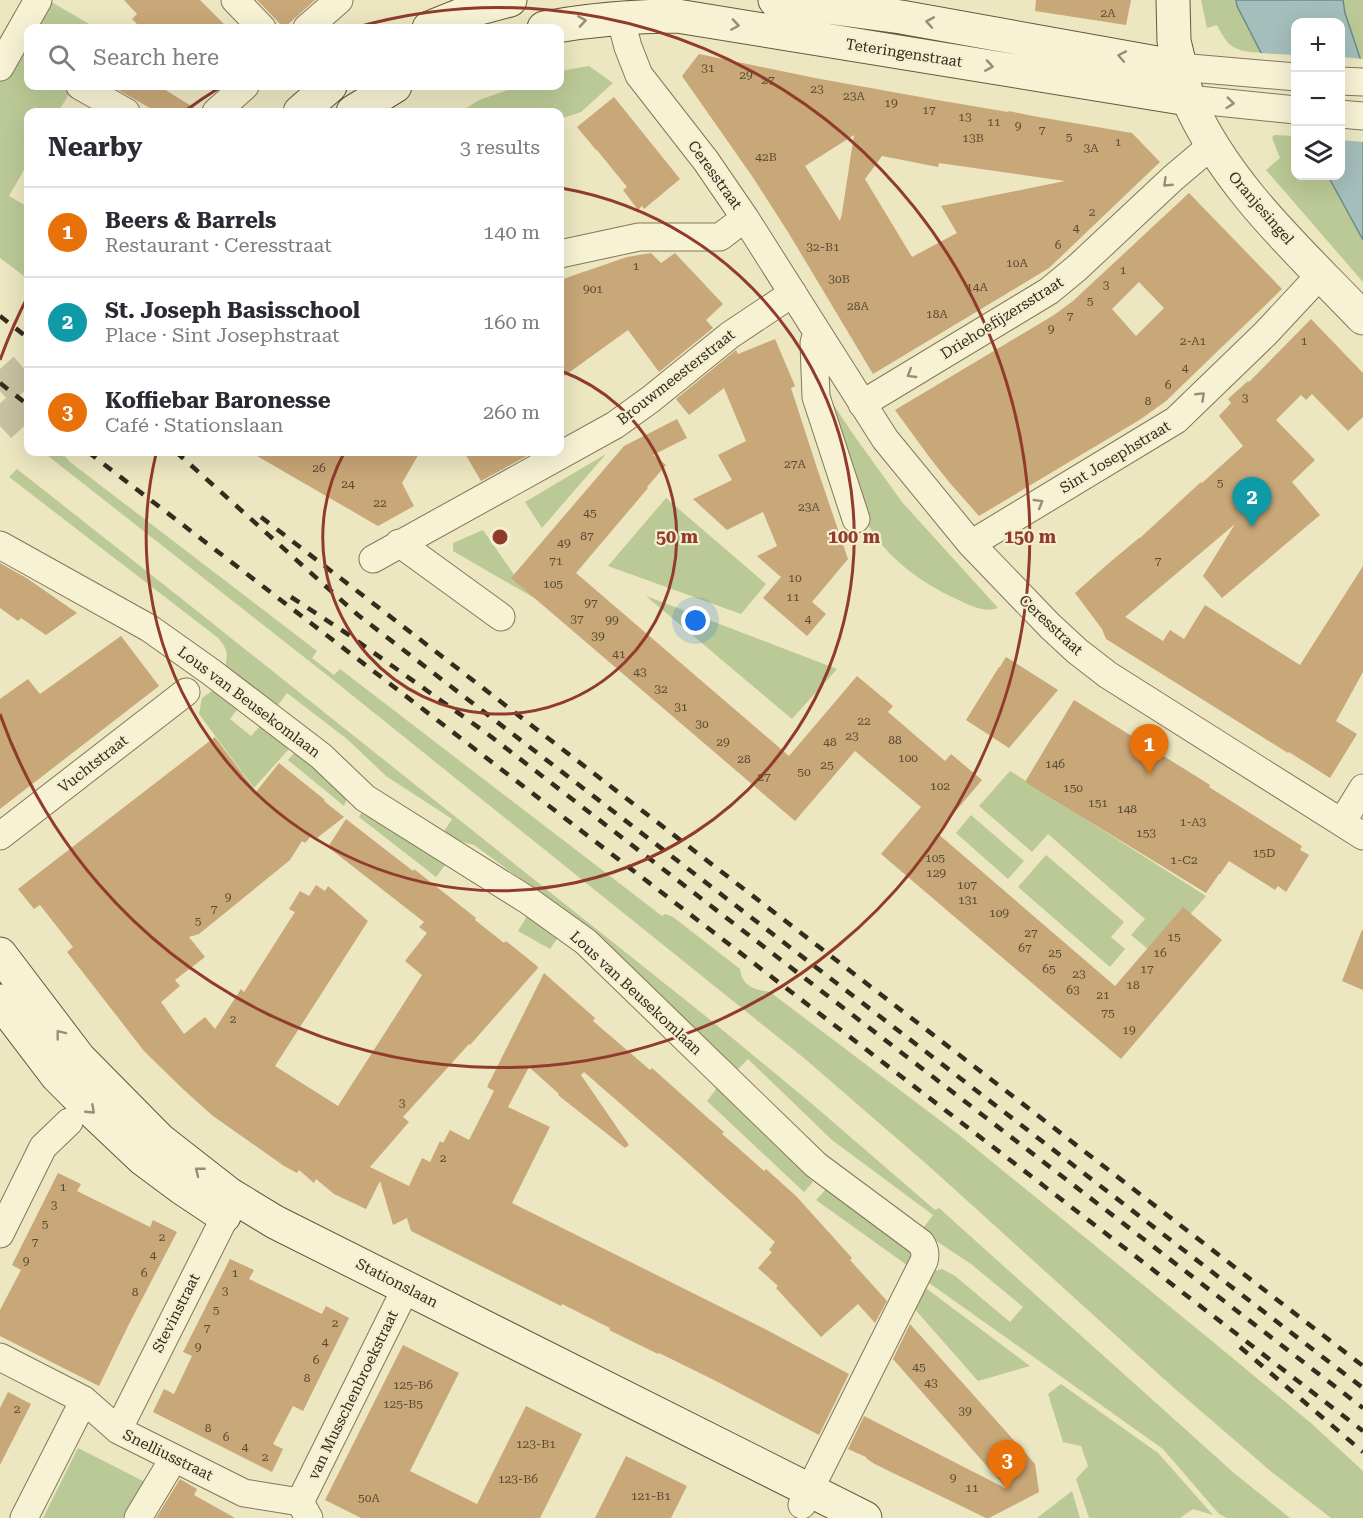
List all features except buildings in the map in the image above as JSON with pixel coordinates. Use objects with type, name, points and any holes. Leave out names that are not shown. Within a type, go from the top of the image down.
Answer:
[{"type":"main road","points":[[437,24],[474,5],[510,0]]},
{"type":"main road","points":[[775,0],[913,19],[1183,83]]},
{"type":"main road","name":"Oranjesingel","points":[[1173,0],[1173,28],[1183,83],[1212,145],[1259,210],[1363,318]]},
{"type":"main road","name":"Teteringenstraat","points":[[564,24],[619,9],[1183,83]]},
{"type":"main road","points":[[305,108],[325,90]]},
{"type":"main road","points":[[359,108],[389,90]]},
{"type":"main road","name":"Stationslaan","points":[[0,954],[79,1058],[160,1140],[266,1240],[402,1296],[812,1505],[865,1518]]},
{"type":"main road","name":"Stationslaan","points":[[0,1001],[57,1076],[143,1159],[182,1188],[227,1205]]},
{"type":"street","points":[[24,24],[38,0]]},
{"type":"street","points":[[235,0],[258,24]]},
{"type":"street","points":[[312,24],[339,0]]},
{"type":"street","name":"Ceresstraat","points":[[619,9],[628,47],[639,75],[706,161],[745,218],[885,439],[971,544],[1050,626],[1108,675],[1352,829]]},
{"type":"street","points":[[0,67],[24,25]]},
{"type":"street","points":[[1183,83],[1259,74],[1291,77]]},
{"type":"street","points":[[1345,81],[1363,82]]},
{"type":"street","points":[[1183,83],[1284,109]]},
{"type":"street","points":[[87,90],[119,108]]},
{"type":"street","points":[[220,108],[241,90]]},
{"type":"street","points":[[1345,114],[1363,116]]},
{"type":"street","name":"Driehoefijzersstraat","points":[[862,404],[1049,291],[1074,272],[1173,178],[1212,145]]},
{"type":"street","points":[[564,253],[639,237],[720,237],[745,218]]},
{"type":"street","name":"Sint Josephstraat","points":[[971,544],[1176,420],[1265,334],[1321,274]]},
{"type":"street","name":"Brouwmeesterstraat","points":[[564,453],[615,425],[651,399],[730,334],[793,293]]},
{"type":"street","points":[[816,332],[814,343],[816,397],[856,519]]},
{"type":"street","name":"Brouwmeesterstraat","points":[[373,559],[558,456]]},
{"type":"street","points":[[399,543],[501,617]]},
{"type":"street","name":"Lous van Beusekomlaan","points":[[0,545],[149,628],[321,756],[365,798],[529,901],[586,942],[816,1165],[921,1243],[924,1248],[924,1261],[812,1505]]},
{"type":"street","name":"Vuchtstraat","points":[[0,836],[186,692]]},
{"type":"street","points":[[1352,829],[1363,788]]},
{"type":"street","points":[[0,1234],[43,1147],[69,1122]]},
{"type":"street","name":"Stevinstraat","points":[[118,1430],[227,1205]]},
{"type":"street","name":"van Musschenbroekstraat","points":[[304,1510],[402,1296]]},
{"type":"street","name":"Snelliusstraat","points":[[0,1357],[84,1400],[118,1430],[244,1493],[304,1510]]},
{"type":"street","points":[[24,1518],[84,1400]]},
{"type":"street","points":[[138,1518],[174,1458]]},
{"type":"green space","points":[[45,0],[89,24],[30,24]]},
{"type":"green space","points":[[1201,0],[1236,0],[1262,53],[1239,50],[1229,44],[1217,25],[1207,28]]},
{"type":"green space","points":[[1343,0],[1363,0],[1363,59],[1360,58]]},
{"type":"green space","points":[[24,36],[24,90],[72,90],[60,108],[24,108],[24,170],[9,196],[24,205],[24,276],[0,258],[0,76]]},
{"type":"green space","points":[[589,66],[613,83],[581,112],[564,118],[564,108],[466,108],[479,100],[508,90],[564,90],[564,70]]},
{"type":"green space","points":[[1274,135],[1291,136],[1291,180],[1330,180],[1363,240],[1363,282],[1266,170],[1280,158],[1272,138]]},
{"type":"green space","points":[[825,392],[902,502],[998,608],[986,610],[973,606],[937,589],[900,563],[879,541],[860,506]]},
{"type":"green space","points":[[606,454],[542,528],[525,502]]},
{"type":"green space","points":[[48,456],[65,456],[317,651],[312,658],[334,675],[340,669],[662,916],[665,914],[673,917],[740,969],[746,983],[759,990],[770,992],[958,1134],[1312,1424],[1363,1471],[1363,1518],[1331,1518],[1273,1473],[1174,1388],[931,1168],[804,1058],[332,679]]},
{"type":"green space","points":[[17,469],[708,1018],[935,1210],[939,1208],[1234,1473],[1290,1518],[1227,1518],[1219,1514],[1163,1449],[925,1280],[935,1271],[942,1269],[955,1276],[1010,1322],[1023,1307],[971,1264],[921,1231],[933,1215],[832,1140],[748,1059],[736,1071],[621,956],[562,909],[474,845],[441,836],[452,819],[386,776],[347,739],[287,693],[275,709],[224,672],[227,653],[217,637],[9,477]]},
{"type":"green space","points":[[666,498],[766,584],[741,614],[608,566]]},
{"type":"green space","points":[[483,530],[515,576],[560,613],[453,551],[453,543]]},
{"type":"green space","points":[[646,596],[837,669],[792,719]]},
{"type":"green space","points":[[212,691],[221,691],[239,707],[230,719],[251,736],[260,726],[289,749],[254,788],[199,714],[202,698]]},
{"type":"green space","points":[[295,752],[314,766],[347,799],[344,806],[288,760]]},
{"type":"green space","points":[[1010,771],[1206,896],[1155,955],[1131,935],[1145,919],[1048,834],[1032,852],[979,806]]},
{"type":"green space","points":[[362,812],[446,864],[436,877],[359,817]]},
{"type":"green space","points":[[971,815],[1024,861],[1008,879],[956,833]]},
{"type":"green space","points":[[1046,855],[1124,922],[1111,937],[1125,949],[1110,967],[1018,887]]},
{"type":"green space","points":[[529,913],[560,934],[550,949],[518,931]]},
{"type":"green space","points":[[717,1088],[813,1182],[804,1192],[707,1101]]},
{"type":"green space","points":[[826,1189],[910,1250],[915,1256],[911,1268],[816,1200]]},
{"type":"green space","points":[[923,1286],[1030,1366],[978,1381],[912,1306]]},
{"type":"green space","points":[[1061,1384],[1158,1453],[1213,1515],[1193,1509],[1180,1518],[1089,1518],[1076,1479],[1088,1466],[1081,1446],[1063,1442],[1048,1394]]},
{"type":"green space","points":[[78,1448],[149,1484],[128,1518],[43,1518]]},
{"type":"green space","points":[[1072,1491],[1080,1518],[1037,1518]]},
{"type":"water","points":[[1236,0],[1343,0],[1345,13],[1363,65],[1363,240],[1330,180],[1345,180],[1345,18],[1291,18],[1291,111]]},
{"type":"pier","points":[[1258,53],[1291,55],[1291,117]]},
{"type":"pier","points":[[1345,57],[1363,59],[1363,142],[1345,140]]},
{"type":"tunnel","points":[[0,391],[24,370]]},
{"type":"tunnel","points":[[0,426],[24,404]]},
{"type":"railway","points":[[0,316],[24,335]]},
{"type":"railway","points":[[0,383],[24,402]]},
{"type":"railway","points":[[93,456],[1363,1431]]},
{"type":"railway","points":[[180,456],[358,615],[1363,1388]]},
{"type":"railway","points":[[261,517],[1363,1366]]},
{"type":"railway","points":[[291,597],[346,633],[485,732],[1363,1408]]},
{"type":"railway","points":[[1240,1347],[1363,1452]]},
{"type":"place","name":"St. Joseph Basisschool","points":[[1252,527]]},
{"type":"place","name":"Beers & Barrels","points":[[1149,774]]},
{"type":"place","name":"Koffiebar Baronesse","points":[[1007,1490]]}]
